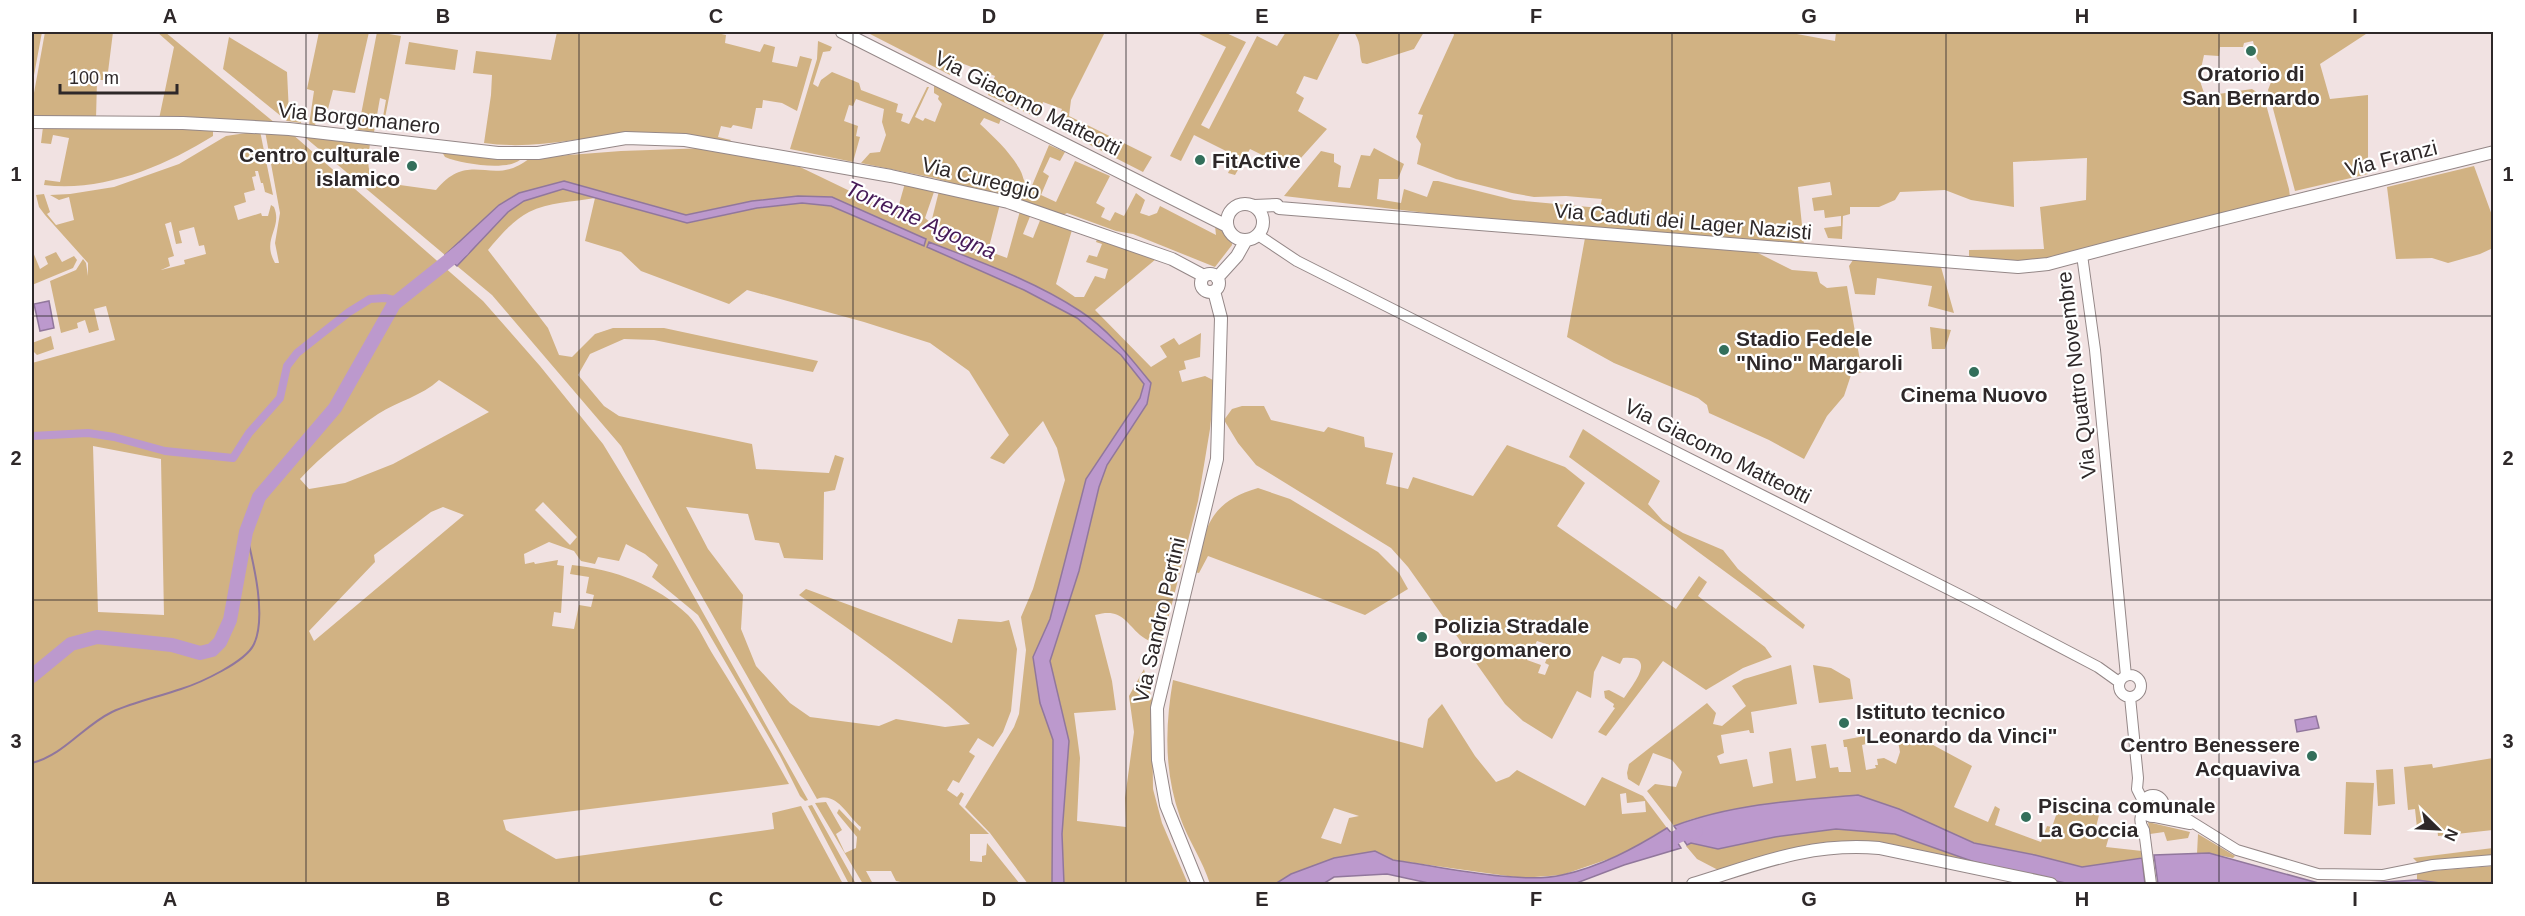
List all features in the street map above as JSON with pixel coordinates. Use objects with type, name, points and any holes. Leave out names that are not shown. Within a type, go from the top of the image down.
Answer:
[{"type":"main road","name":"Via Giacomo Matteotti","points":[[842,32],[1196,210],[1227,221]]},
{"type":"main road","name":"Via Borgomanero","points":[[32,122],[235,125],[498,153],[538,153],[626,138],[685,140],[740,149]]},
{"type":"main road","name":"Via Cureggio","points":[[740,149],[891,176],[1008,202],[1172,259],[1204,276],[1210,274],[1216,285]]},
{"type":"main road","name":"Via Franzi","points":[[2298,199],[2493,152]]},
{"type":"main road","name":"Via Quattro Novembre","points":[[2082,255],[2298,199]]},
{"type":"main road","points":[[1248,238],[1231,234],[1227,221],[1238,205],[1246,203],[1254,206],[1260,212],[1263,220]]},
{"type":"main road","name":"Via Caduti dei Lager Nazisti","points":[[1254,206],[1277,205],[1279,208],[2007,267],[2048,264],[2082,255]]},
{"type":"main road","points":[[1216,285],[1248,238],[1271,210],[1279,208]]},
{"type":"main road","name":"Via Sandro Pertini","points":[[1198,885],[1166,805],[1158,760],[1157,708],[1187,575],[1216,467],[1220,422],[1221,318],[1216,285]]},
{"type":"main road","points":[[1693,885],[1800,851],[1857,846],[1888,850],[2051,885]]},
{"type":"street","name":"Via Giacomo Matteotti","points":[[1248,238],[1279,255],[1298,261],[2123,679]]},
{"type":"street","name":"Via Quattro Novembre","points":[[2082,255],[2096,358],[2123,679]]},
{"type":"street","points":[[2135,677],[2140,685],[2137,694],[2130,697],[2121,692],[2123,679],[2135,677]]},
{"type":"street","points":[[2130,697],[2138,778],[2137,789],[2148,811],[2193,824]]},
{"type":"street","points":[[2138,778],[2143,786],[2159,800],[2193,824],[2237,850],[2318,874],[2383,875],[2433,865],[2493,860]]},
{"type":"street","points":[[2148,811],[2150,796],[2159,800]]},
{"type":"street","points":[[2151,885],[2140,815],[2148,811],[2161,813],[2159,800]]},
{"type":"shaded area","points":[[32,32],[42,32],[32,86]]},
{"type":"shaded area","points":[[45,32],[113,32],[107,80],[97,80],[96,119],[32,119],[32,104]]},
{"type":"shaded area","points":[[157,32],[165,32],[275,123],[159,119],[174,47]]},
{"type":"shaded area","points":[[319,32],[369,32],[355,93],[333,90],[328,109],[318,108],[315,126],[309,125],[314,91],[307,89]]},
{"type":"shaded area","points":[[377,32],[401,36],[383,128],[381,128],[386,100],[380,98],[374,132],[358,130]]},
{"type":"shaded area","points":[[557,32],[712,32],[726,35],[725,43],[760,52],[764,44],[775,47],[772,62],[797,67],[800,56],[812,59],[797,111],[782,103],[763,100],[762,108],[756,108],[752,129],[733,125],[731,128],[721,126],[718,137],[731,140],[729,142],[678,134],[640,132],[556,143],[502,145],[484,143],[492,75],[473,73],[476,51],[551,60]]},
{"type":"shaded area","points":[[871,32],[1105,32],[1071,100],[1069,116],[1152,157],[1143,172],[1055,127],[1062,109],[1043,102],[1038,118],[988,95],[995,76],[956,61],[950,75],[870,34]]},
{"type":"shaded area","points":[[1195,32],[1224,32],[1246,42],[1201,125],[1209,129],[1257,36],[1277,46],[1286,32],[1340,33],[1317,80],[1304,76],[1296,93],[1304,98],[1298,111],[1327,129],[1291,169],[1250,149],[1235,175],[1228,173],[1236,156],[1194,135],[1181,161],[1170,156],[1226,47]]},
{"type":"shaded area","points":[[1354,32],[1424,32],[1414,49],[1367,64],[1362,63]]},
{"type":"shaded area","points":[[1453,32],[1786,32],[1835,41],[1836,32],[2369,32],[2320,64],[2330,99],[2368,95],[2368,174],[2295,191],[2268,90],[2273,77],[2257,59],[2253,41],[2244,43],[2243,47],[2220,47],[2219,56],[2204,55],[2199,78],[2205,96],[2252,89],[2264,97],[2290,197],[2046,262],[1969,261],[1969,250],[2044,249],[2040,207],[2086,200],[2087,158],[2013,162],[2014,207],[1971,200],[1945,190],[1900,192],[1895,200],[1879,207],[1850,207],[1850,214],[1843,216],[1842,239],[1828,238],[1824,228],[1841,226],[1841,216],[1825,218],[1824,210],[1814,211],[1812,198],[1832,195],[1830,182],[1798,187],[1804,244],[1452,216],[1284,196],[1321,151],[1334,154],[1334,162],[1341,166],[1338,187],[1350,188],[1361,155],[1370,156],[1374,148],[1404,164],[1398,179],[1379,179],[1377,199],[1401,203],[1404,189],[1427,197],[1433,181],[1438,181],[1514,200],[1600,208],[1602,199],[1566,196],[1534,197],[1512,193],[1456,179],[1417,164],[1421,144],[1416,137],[1423,115],[1418,114],[1454,35]]},
{"type":"shaded area","points":[[229,37],[287,72],[289,113],[302,115],[301,123],[287,121],[223,69]]},
{"type":"shaded area","points":[[818,41],[832,47],[830,51],[823,52],[813,84],[818,87],[821,80],[832,72],[859,83],[861,90],[898,104],[896,112],[903,114],[901,121],[909,124],[927,87],[929,87],[915,117],[923,121],[925,118],[935,122],[942,104],[938,99],[939,96],[934,93],[934,85],[1001,119],[999,124],[984,118],[980,124],[1011,156],[1024,181],[1031,188],[1049,145],[1065,152],[1060,161],[1050,157],[1043,172],[1049,176],[1041,195],[1056,202],[1075,161],[1110,176],[1096,203],[1105,208],[1101,217],[1110,221],[1115,212],[1124,216],[1136,193],[1145,200],[1140,213],[1149,216],[1157,213],[1160,206],[1216,235],[1215,226],[1222,229],[1230,235],[1232,245],[1215,267],[1133,234],[1116,231],[1067,213],[1063,215],[934,178],[861,163],[870,153],[880,152],[886,135],[882,122],[884,109],[856,99],[853,106],[849,105],[844,121],[858,126],[856,136],[860,137],[853,162],[790,149],[817,59]]},
{"type":"shaded area","points":[[409,42],[458,50],[455,70],[405,64]]},
{"type":"shaded area","points":[[43,127],[180,127],[213,130],[213,136],[174,158],[132,175],[88,185],[44,185],[45,180],[60,182],[69,138],[53,135],[51,144],[41,143]]},
{"type":"shaded area","points":[[260,131],[273,195],[265,192],[258,171],[255,171],[256,176],[252,177],[255,190],[244,193],[246,202],[234,206],[238,220],[261,213],[262,216],[268,216],[271,205],[274,207],[276,222],[270,247],[275,263],[279,263],[275,243],[280,213],[265,131],[291,133],[483,301],[540,366],[603,444],[669,552],[808,800],[805,801],[800,796],[780,756],[698,615],[652,577],[658,565],[645,554],[626,544],[619,561],[598,557],[595,564],[581,561],[574,551],[549,542],[524,554],[525,564],[558,560],[557,565],[564,566],[561,613],[554,612],[552,626],[574,629],[579,605],[591,607],[594,595],[586,593],[589,577],[570,574],[572,565],[588,567],[634,580],[676,604],[696,624],[789,784],[503,820],[506,830],[556,859],[774,829],[772,813],[801,806],[843,884],[32,884],[32,363],[115,340],[106,306],[94,309],[99,330],[89,333],[85,320],[77,323],[78,328],[61,333],[50,281],[76,270],[83,259],[88,276],[88,263],[45,215],[39,207],[36,195],[44,194],[50,212],[47,214],[56,225],[74,220],[69,197],[59,200],[50,195],[114,187],[179,164],[226,136]],"holes":[[[171,222],[176,244],[182,243],[179,231],[194,227],[199,246],[204,245],[206,254],[184,260],[185,264],[161,270],[170,266],[168,258],[174,256],[165,224]],[[439,380],[489,412],[393,464],[345,483],[309,489],[300,479],[327,453],[368,421],[386,409],[432,386]],[[93,446],[161,459],[164,615],[98,612]],[[543,502],[577,537],[570,545],[535,510]],[[443,507],[464,515],[314,641],[309,631],[375,562],[374,555],[431,512]]]},
{"type":"shaded area","points":[[301,134],[370,142],[369,169],[378,182],[436,190],[460,172],[504,170],[516,167],[530,158],[621,151],[708,148],[800,167],[881,206],[898,208],[905,183],[935,189],[925,218],[931,223],[939,191],[1000,204],[988,251],[1007,258],[1020,211],[1031,214],[1023,234],[1033,238],[1041,218],[1072,230],[1056,284],[1075,297],[1084,297],[1095,276],[1105,279],[1108,269],[1086,262],[1089,255],[1097,257],[1102,244],[1096,242],[1098,237],[1156,259],[1095,310],[1151,367],[1167,357],[1160,346],[1174,338],[1179,345],[1201,333],[1200,357],[1184,361],[1186,369],[1179,371],[1182,382],[1205,376],[1215,381],[1210,429],[1198,501],[1161,647],[1142,637],[1116,614],[1095,615],[1112,681],[1116,710],[1074,713],[1080,758],[1077,821],[1126,827],[1125,798],[1134,732],[1129,696],[1144,669],[1152,700],[1153,789],[1162,823],[1188,884],[1064,884],[1062,834],[1069,741],[1050,661],[1079,571],[1099,487],[1107,465],[1147,404],[1151,383],[1082,312],[1024,290],[1077,318],[1121,355],[1144,383],[1140,398],[1086,479],[1050,619],[1033,657],[1040,703],[1053,740],[1052,884],[1028,884],[990,833],[965,807],[1014,727],[1019,714],[1026,650],[1021,617],[1033,589],[1065,480],[1057,448],[1043,421],[1004,464],[990,458],[1009,435],[969,371],[930,343],[864,322],[747,290],[729,304],[641,271],[621,252],[585,241],[595,198],[553,204],[529,212],[512,224],[488,250],[548,328],[559,355],[572,357],[595,334],[613,328],[664,328],[818,361],[813,372],[654,340],[624,339],[590,354],[578,375],[604,406],[619,416],[752,444],[756,469],[829,473],[835,455],[844,458],[835,490],[824,492],[823,560],[784,558],[779,543],[755,540],[748,514],[686,507],[708,549],[743,595],[741,629],[756,666],[790,703],[810,717],[879,726],[896,719],[945,727],[970,724],[887,656],[799,595],[806,589],[952,643],[958,619],[1001,622],[1009,620],[1017,649],[1011,711],[1003,732],[993,747],[978,738],[969,752],[975,756],[959,783],[953,780],[947,790],[957,797],[961,792],[964,794],[959,804],[989,834],[970,834],[970,861],[982,862],[982,856],[986,855],[987,843],[1020,884],[911,884],[896,881],[891,871],[866,871],[873,884],[863,884],[815,803],[826,802],[842,830],[836,834],[845,853],[856,848],[857,837],[837,813],[839,809],[860,831],[861,827],[836,801],[824,797],[817,799],[692,579],[621,446],[492,295],[457,266],[508,212],[524,201],[563,189],[687,223],[757,208],[802,203],[831,206],[924,246],[832,197],[798,196],[752,201],[686,215],[564,181],[499,205],[445,255]]},
{"type":"shaded area","points":[[442,152],[520,160],[495,166],[473,164],[445,157]]},
{"type":"shaded area","points":[[2474,166],[2493,218],[2493,248],[2448,263],[2432,258],[2396,259],[2387,187]]},
{"type":"shaded area","points":[[564,181],[686,215],[752,201],[798,196],[832,197],[926,239],[924,246],[831,206],[802,203],[757,208],[687,223],[563,189],[524,201],[508,212],[457,266],[445,255],[499,205],[519,193]]},
{"type":"shaded area","name":"Stadio Fedele \"Nino\" Margaroli","points":[[1585,238],[1754,251],[1792,270],[1817,272],[1820,283],[1827,288],[1847,286],[1862,372],[1851,375],[1844,396],[1827,416],[1804,459],[1769,440],[1709,413],[1707,405],[1698,398],[1614,363],[1567,337]]},
{"type":"shaded area","points":[[929,242],[1025,281],[1080,311],[1109,335],[1151,383],[1147,404],[1107,465],[1099,487],[1079,571],[1050,661],[1069,741],[1062,834],[1064,884],[1052,883],[1053,740],[1040,703],[1033,657],[1050,619],[1086,479],[1140,398],[1144,384],[1121,355],[1077,318],[1024,290],[927,247]]},
{"type":"shaded area","points":[[33,252],[40,269],[48,264],[45,257],[56,252],[62,262],[74,256],[77,260],[73,268],[32,285]]},
{"type":"shaded area","points":[[1853,260],[1941,267],[1954,313],[1928,306],[1932,286],[1877,278],[1875,295],[1855,294],[1849,266]]},
{"type":"shaded area","points":[[49,301],[54,328],[40,331],[34,304]]},
{"type":"shaded area","points":[[1930,327],[1951,330],[1945,349],[1932,349]]},
{"type":"shaded area","points":[[51,336],[54,349],[37,355],[32,350],[32,343]]},
{"type":"shaded area","points":[[1242,406],[1264,406],[1271,420],[1324,432],[1328,427],[1364,437],[1365,447],[1393,453],[1386,484],[1408,489],[1413,477],[1473,496],[1507,445],[1565,467],[1585,483],[1557,526],[1676,609],[1699,576],[1707,582],[1698,596],[1765,647],[1772,657],[1743,668],[1706,690],[1663,661],[1606,736],[1598,732],[1615,708],[1614,704],[1605,698],[1604,691],[1609,690],[1624,698],[1637,678],[1641,666],[1639,661],[1633,658],[1623,658],[1620,664],[1602,656],[1594,672],[1591,698],[1577,691],[1552,739],[1523,721],[1505,704],[1408,567],[1391,548],[1256,465],[1238,443],[1224,420],[1232,409]],"holes":[[[1537,641],[1552,646],[1545,663],[1549,665],[1545,675],[1538,673],[1541,665],[1527,660]]]},
{"type":"shaded area","points":[[1583,429],[1660,481],[1648,504],[1663,521],[1683,533],[1723,550],[1738,569],[1805,625],[1803,629],[1569,457]]},
{"type":"shaded area","points":[[1258,488],[1290,499],[1378,552],[1399,573],[1408,589],[1365,615],[1208,556],[1199,573],[1194,572],[1202,542],[1212,518],[1229,501]]},
{"type":"shaded area","points":[[1791,665],[1797,704],[1751,712],[1754,733],[1750,733],[1749,730],[1721,735],[1724,753],[1717,756],[1720,764],[1747,759],[1753,787],[1773,783],[1769,752],[1791,748],[1796,781],[1816,778],[1811,746],[1826,744],[1830,768],[1838,767],[1839,772],[1851,772],[1847,747],[1844,747],[1843,740],[1865,736],[1866,744],[1862,745],[1866,770],[1876,768],[1877,759],[1884,758],[1896,764],[1900,752],[1898,741],[1920,738],[1972,766],[1954,807],[1988,822],[1995,806],[2000,809],[1995,825],[2041,842],[2047,826],[2052,827],[2061,801],[2099,815],[2096,827],[2110,833],[2106,847],[2142,851],[2143,857],[2131,861],[2082,868],[2035,855],[1974,843],[1899,809],[1858,795],[1736,809],[1692,819],[1674,826],[1647,791],[1655,784],[1676,787],[1682,772],[1672,760],[1653,753],[1639,786],[1628,779],[1629,764],[1707,703],[1716,713],[1713,724],[1722,726],[1746,706],[1732,686],[1744,679]]},
{"type":"shaded area","points":[[1813,665],[1831,668],[1850,679],[1853,699],[1819,703]]},
{"type":"shaded area","points":[[1173,680],[1423,748],[1428,719],[1442,704],[1475,756],[1496,782],[1509,777],[1517,770],[1585,806],[1602,777],[1643,796],[1667,828],[1623,854],[1562,875],[1522,878],[1393,860],[1375,851],[1275,884],[1210,884],[1180,817],[1171,783],[1167,732]],"holes":[[[1626,793],[1627,803],[1645,801],[1646,812],[1622,814],[1620,794]],[[1334,808],[1359,816],[1349,818],[1341,844],[1321,838]]]},
{"type":"shaded area","points":[[2316,716],[2319,728],[2297,732],[2295,720]]},
{"type":"shaded area","points":[[2493,758],[2493,830],[2438,836],[2437,826],[2417,828],[2415,809],[2408,810],[2404,767],[2432,764],[2433,768]]},
{"type":"shaded area","points":[[2393,769],[2395,804],[2378,806],[2376,770]]},
{"type":"shaded area","points":[[2346,782],[2374,783],[2371,835],[2344,834]]},
{"type":"shaded area","points":[[1858,795],[1899,809],[1974,843],[2082,867],[2142,858],[2145,884],[2070,884],[1983,865],[1895,834],[1836,829],[1775,837],[1718,849],[1691,843],[1687,845],[1674,826],[1742,808],[1788,801]]},
{"type":"shaded area","points":[[812,805],[856,884],[849,884],[808,806]]},
{"type":"shaded area","points":[[2148,822],[2190,832],[2188,838],[2167,841],[2164,832],[2150,834]]},
{"type":"shaded area","points":[[1667,828],[1673,835],[1672,840],[1676,840],[1681,848],[1624,865],[1574,884],[1433,884],[1387,874],[1334,877],[1323,884],[1275,884],[1291,874],[1334,858],[1375,851],[1393,860],[1479,874],[1524,878],[1562,875],[1617,856]]},
{"type":"shaded area","points":[[1836,829],[1895,834],[1980,864],[1857,846],[1720,871],[1697,859],[1686,846],[1691,843],[1718,849],[1775,837]]},
{"type":"shaded area","points":[[2198,834],[2235,856],[2233,858],[2208,853],[2197,854]]},
{"type":"shaded area","points":[[2493,848],[2493,855],[2418,863],[2413,858]]},
{"type":"shaded area","points":[[2209,853],[2322,884],[2158,884],[2154,855]]},
{"type":"shaded area","points":[[2493,866],[2493,884],[2448,884],[2417,880],[2417,872]]},
{"type":"shaded area","points":[[2417,880],[2448,884],[2350,884]]},
{"type":"waterway","name":"Torrente Agogna","points":[[32,676],[71,644],[97,637],[172,645],[200,653],[212,650],[220,642],[230,620],[246,532],[259,497],[335,408],[394,304],[463,249]]},
{"type":"waterway","points":[[32,436],[88,433],[114,437],[165,451],[233,458],[249,433],[280,398],[287,366],[297,353],[349,312],[370,299],[385,298],[398,301]]},
{"type":"waterway","points":[[32,763],[54,754],[112,712],[199,682],[232,665],[249,651],[258,632],[259,604],[258,588],[246,532]]},
{"type":"waterway","name":"Torrente Agogna","points":[[1655,847],[1685,833],[1696,831]]},
{"type":"place","name":"Oratorio di San Bernardo","points":[[2251,51]]},
{"type":"place","name":"FitActive","points":[[1200,160]]},
{"type":"place","name":"Centro culturale islamico","points":[[412,166]]},
{"type":"place","name":"Stadio Fedele \"Nino\" Margaroli","points":[[1724,350]]},
{"type":"place","name":"Cinema Nuovo","points":[[1974,372]]},
{"type":"place","name":"Polizia Stradale Borgomanero","points":[[1422,637]]},
{"type":"place","name":"Istituto tecnico \"Leonardo da Vinci\"","points":[[1844,723]]},
{"type":"place","name":"Centro Benessere Acquaviva","points":[[2312,756]]},
{"type":"place","name":"Piscina comunale La Goccia","points":[[2026,817]]}]
